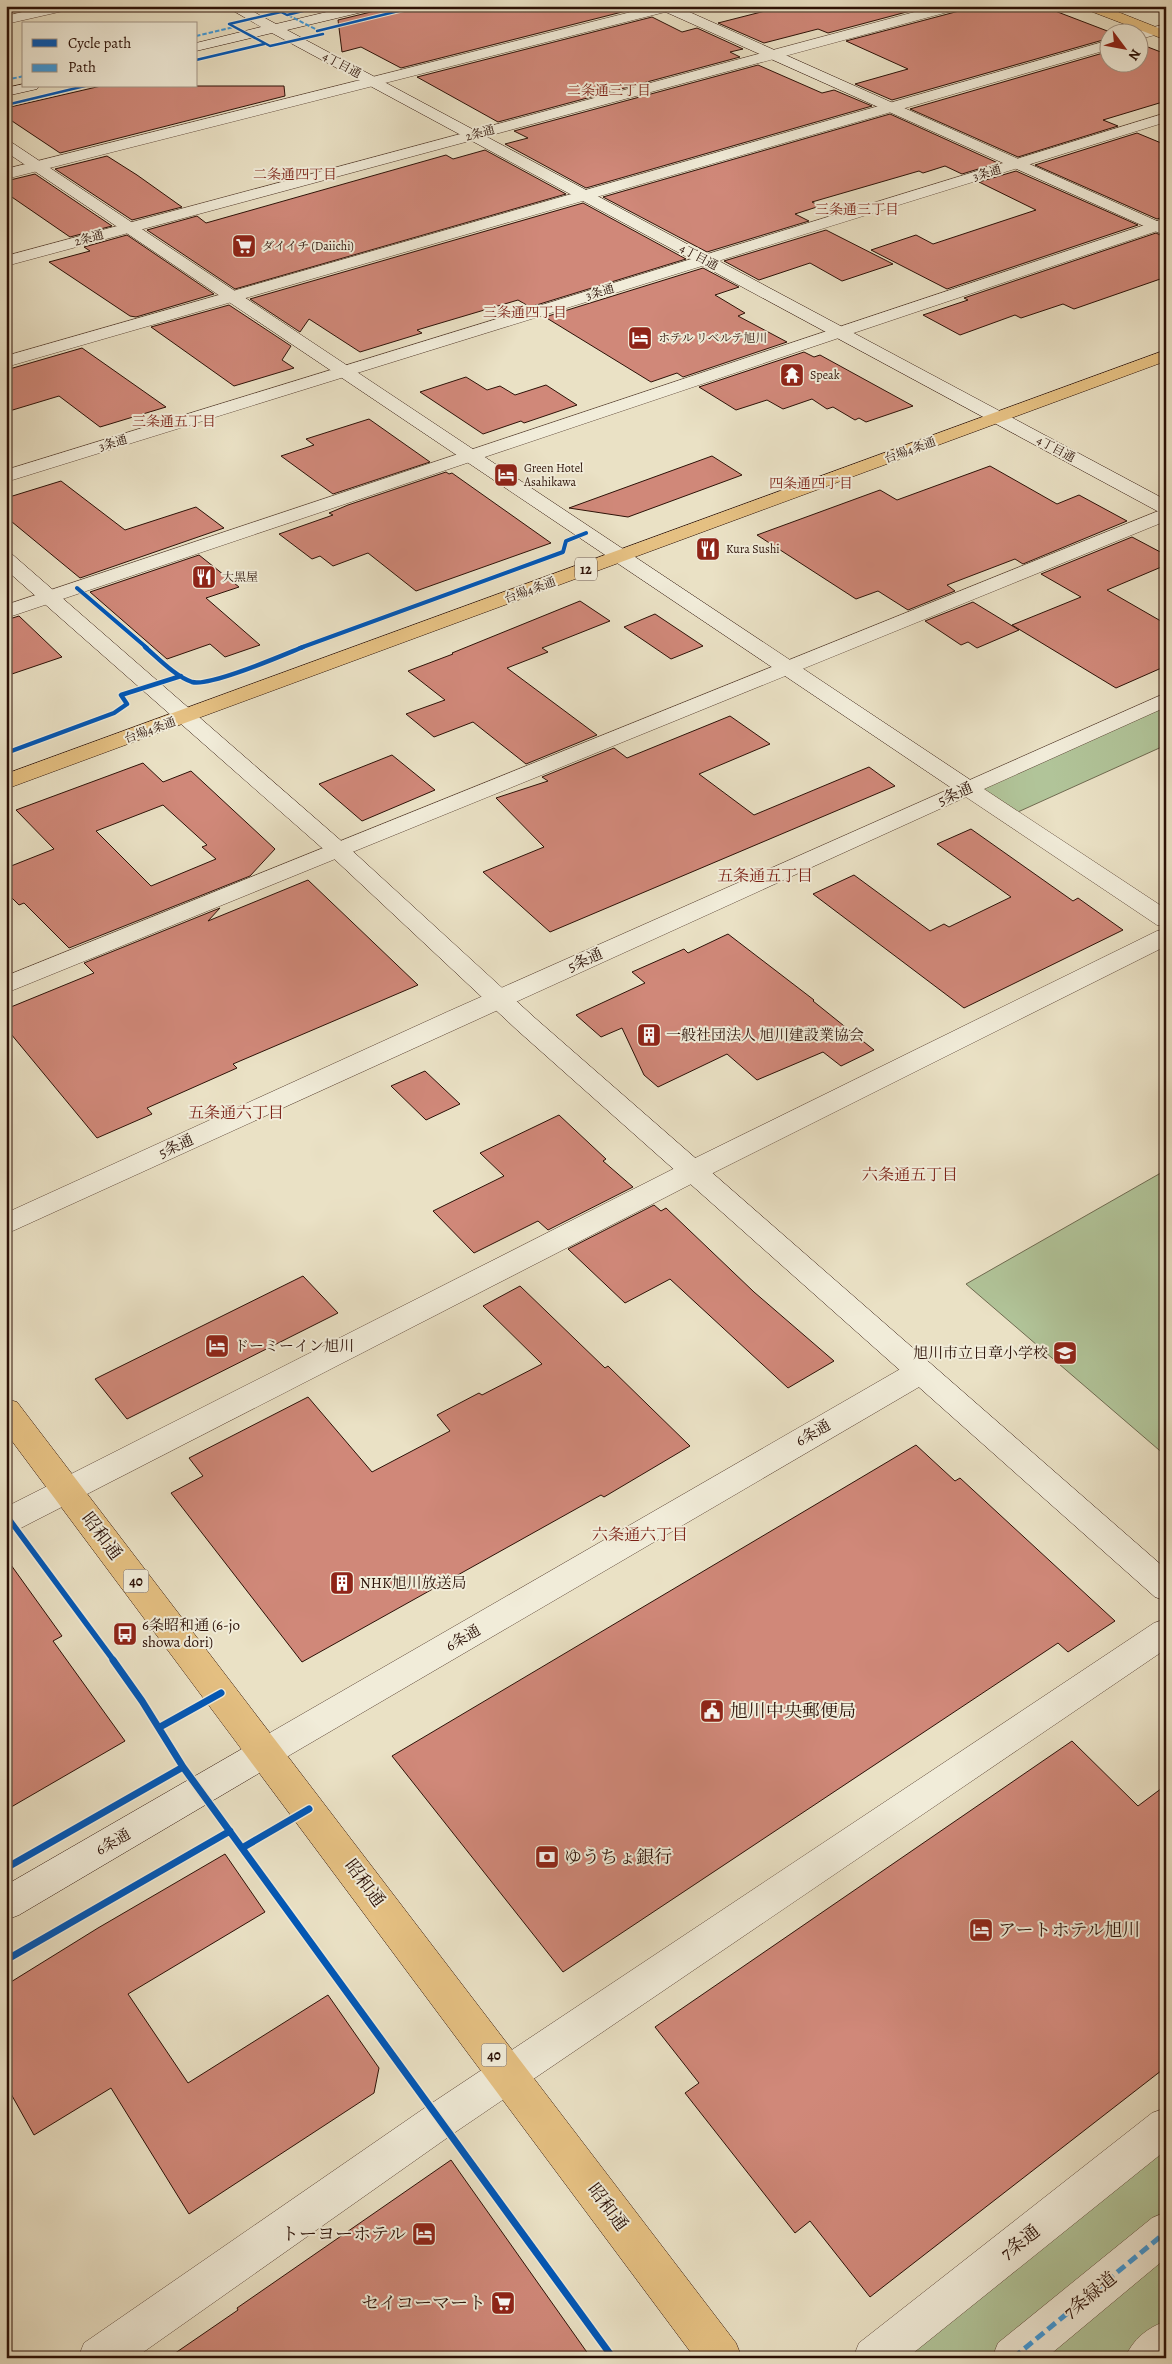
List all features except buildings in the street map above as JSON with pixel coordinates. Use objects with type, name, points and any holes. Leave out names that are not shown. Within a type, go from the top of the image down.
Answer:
[{"type":"highway","points":[[1090,6],[1162,31]]},
{"type":"highway","name":"台場4条通","points":[[6,782],[1166,356]]},
{"type":"highway","name":"昭和通","points":[[6,1410],[266,1752],[721,2358]]},
{"type":"street","points":[[6,20],[68,6]]},
{"type":"street","name":"4丁目通","points":[[232,6],[1166,508]]},
{"type":"street","points":[[198,47],[370,6]]},
{"type":"street","name":"2条通","points":[[6,261],[954,6]]},
{"type":"street","points":[[6,174],[668,7],[889,108],[1163,227]]},
{"type":"street","points":[[6,362],[1100,47]]},
{"type":"street","points":[[6,92],[23,88]]},
{"type":"street","name":"3条通","points":[[6,476],[1166,118]]},
{"type":"street","points":[[6,145],[1166,920]]},
{"type":"street","points":[[6,612],[1163,227]]},
{"type":"street","points":[[6,985],[1166,514]]},
{"type":"street","points":[[6,559],[338,850],[498,999],[1166,1588]]},
{"type":"street","name":"5条通","points":[[6,1224],[498,999],[1166,699]]},
{"type":"street","points":[[6,1521],[693,1171],[1166,936]]},
{"type":"street","name":"6条通","points":[[6,1904],[920,1372]]},
{"type":"street","points":[[99,2358],[508,2074],[1166,1632]]},
{"type":"street","name":"7条通","points":[[874,2358],[1166,2126]]},
{"type":"street","name":"7条緑道","points":[[1013,2358],[1166,2232]]},
{"type":"street","points":[[1146,2358],[1166,2341]]},
{"type":"green space","points":[[1166,699],[1166,745],[1009,816],[967,788]]},
{"type":"green space","points":[[1166,1170],[1166,1456],[966,1284]]},
{"type":"green space","points":[[1166,2126],[1166,2349],[1155,2358],[874,2358]]},
{"type":"marked path","points":[[288,15],[321,32]]},
{"type":"marked path","points":[[198,36],[234,27]]},
{"type":"marked path","points":[[6,80],[22,76]]},
{"type":"marked path","points":[[1013,2358],[1166,2232]]},
{"type":"cycle path","points":[[229,24],[281,12],[287,15],[323,6]]},
{"type":"cycle path","points":[[317,31],[419,6]]},
{"type":"cycle path","points":[[229,24],[270,46],[323,34]]},
{"type":"cycle path","points":[[198,60],[264,44]]},
{"type":"cycle path","points":[[6,105],[77,88]]},
{"type":"cycle path","points":[[77,588],[172,670],[193,682],[213,680],[563,552],[566,541],[586,533]]},
{"type":"cycle path","points":[[6,753],[114,713],[127,704],[121,695],[181,676]]},
{"type":"cycle path","points":[[6,1515],[142,1701],[183,1767],[613,2358]]},
{"type":"cycle path","points":[[160,1727],[221,1693]]},
{"type":"cycle path","points":[[6,1868],[183,1767]]},
{"type":"cycle path","points":[[242,1848],[309,1809]]},
{"type":"cycle path","points":[[6,1960],[230,1831]]},
{"type":"place","name":"ダイイチ (Daiichi)","points":[[244,246]]},
{"type":"place","name":"ホテル リベルテ旭川","points":[[640,338]]},
{"type":"place","name":"Speak","points":[[792,375]]},
{"type":"place","name":"Green Hotel Asahikawa","points":[[506,475]]},
{"type":"place","name":"Kura Sushi","points":[[708,549]]},
{"type":"place","name":"大黑屋","points":[[204,577]]},
{"type":"place","name":"一般社団法人 旭川建設業協会","points":[[649,1035]]},
{"type":"place","name":"ドーミーイン旭川","points":[[217,1346]]},
{"type":"place","name":"旭川市立日章小学校","points":[[1065,1353]]},
{"type":"place","name":"NHK旭川放送局","points":[[342,1583]]},
{"type":"place","name":"6条昭和通 (6-jo showa dori)","points":[[125,1634]]},
{"type":"place","name":"旭川中央郵便局","points":[[712,1711]]},
{"type":"place","name":"ゆうちょ銀行","points":[[547,1857]]},
{"type":"place","name":"アートホテル旭川","points":[[981,1930]]},
{"type":"place","name":"トーヨーホテル","points":[[424,2234]]},
{"type":"place","name":"セイコーマート","points":[[503,2303]]},
{"type":"district","name":"二条通三丁目","points":[[609,90]]},
{"type":"district","name":"二条通四丁目","points":[[295,174]]},
{"type":"district","name":"三条通三丁目","points":[[857,209]]},
{"type":"district","name":"三条通四丁目","points":[[525,312]]},
{"type":"district","name":"三条通五丁目","points":[[174,421]]},
{"type":"district","name":"四条通四丁目","points":[[811,483]]},
{"type":"district","name":"五条通五丁目","points":[[765,876]]},
{"type":"district","name":"五条通六丁目","points":[[236,1113]]},
{"type":"district","name":"六条通五丁目","points":[[910,1175]]},
{"type":"district","name":"六条通六丁目","points":[[640,1535]]}]
